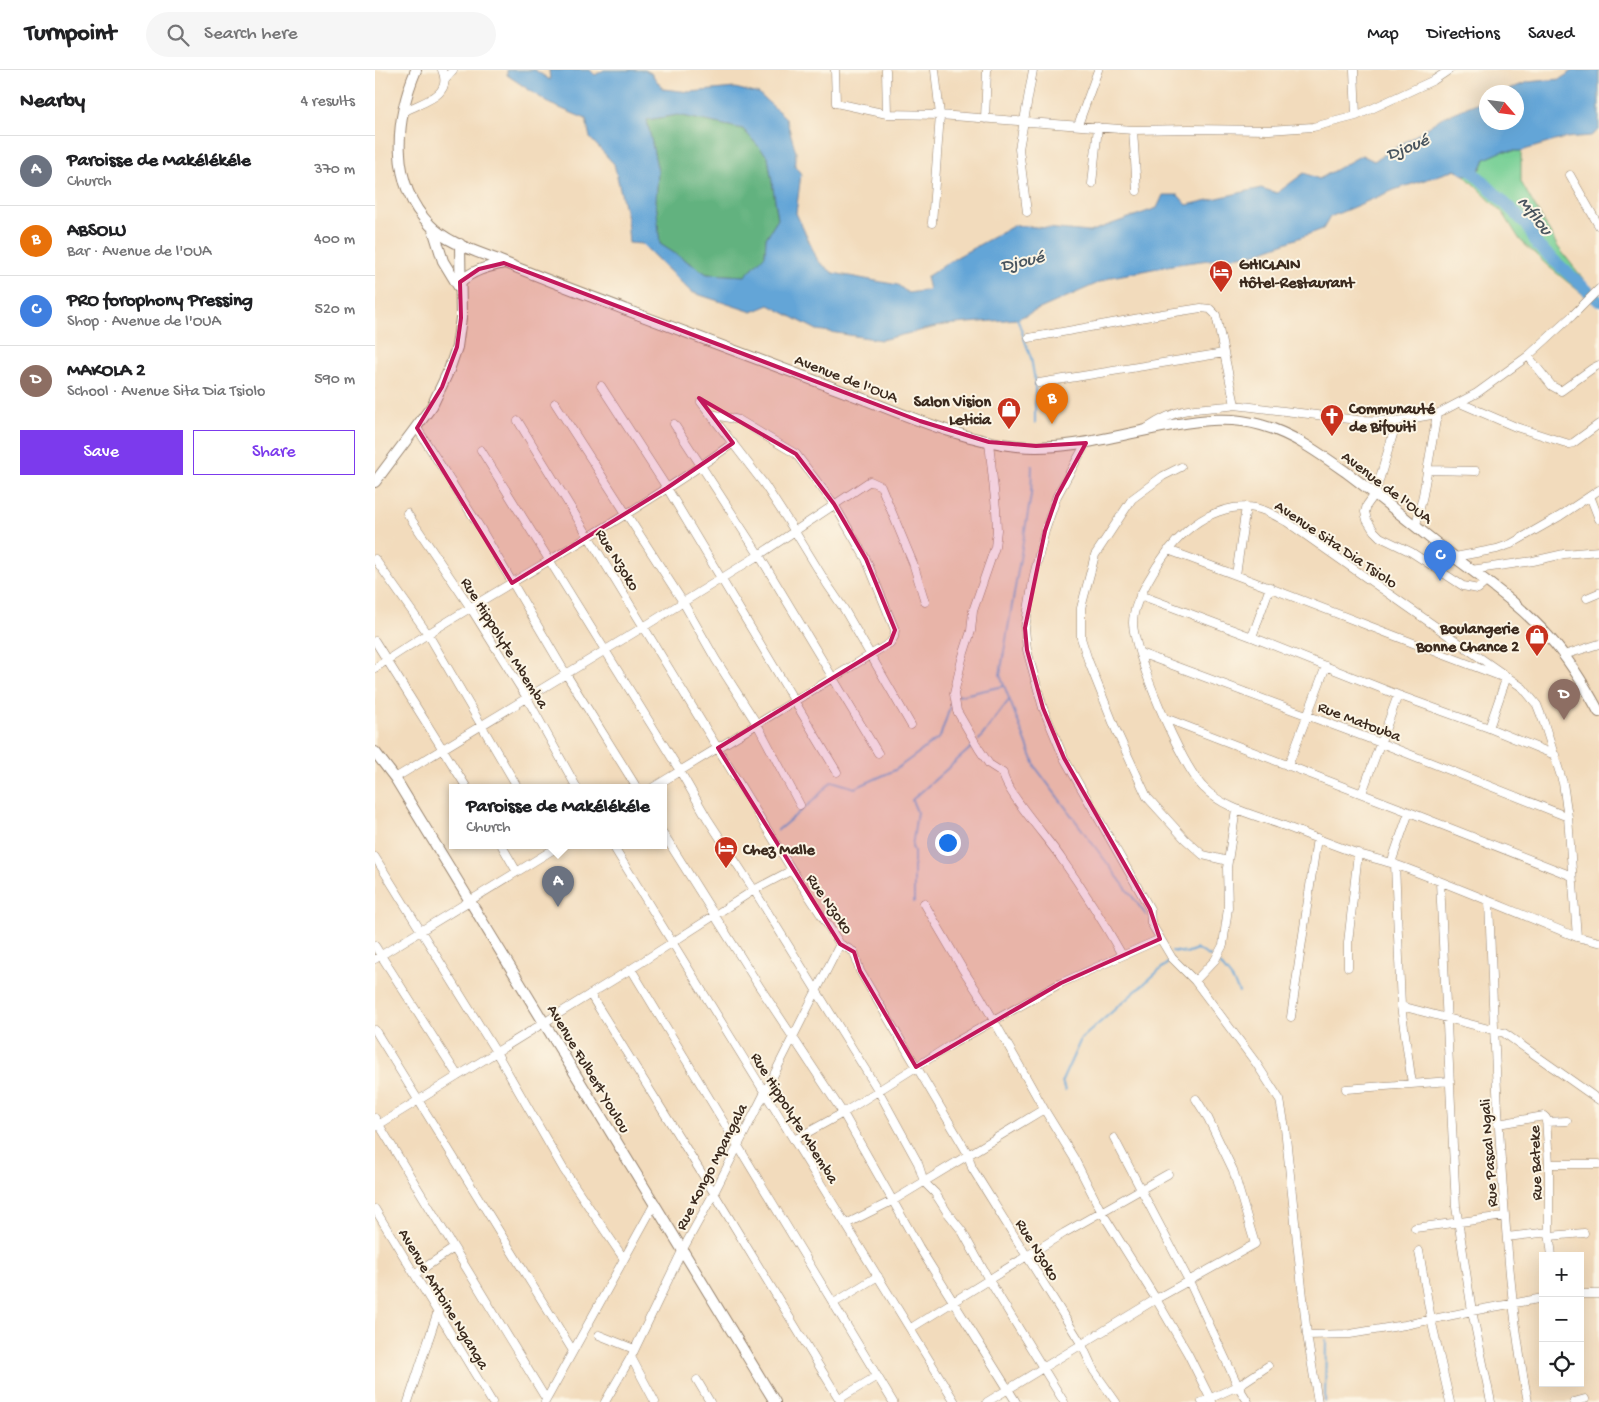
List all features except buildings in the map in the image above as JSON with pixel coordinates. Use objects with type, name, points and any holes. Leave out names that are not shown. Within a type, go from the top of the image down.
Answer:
[{"type":"main road","name":"Avenue de l'OUA","points":[[416,70],[410,84],[400,132],[401,171],[414,203],[433,228],[460,244],[504,263],[919,421],[989,442],[1036,446],[1086,443],[1143,430],[1185,423],[1220,420],[1247,421],[1263,425],[1313,448],[1415,525],[1528,616],[1564,654],[1599,712]]},
{"type":"main road","points":[[433,228],[443,261],[460,286]]},
{"type":"main road","points":[[375,482],[432,406],[442,387],[457,347],[461,318],[460,244]]},
{"type":"main road","points":[[460,286],[472,272],[504,263]]},
{"type":"main road","name":"Avenue Fulbert Youlou","points":[[375,752],[395,778],[775,1402]]},
{"type":"street","points":[[442,70],[445,79]]},
{"type":"street","points":[[404,112],[413,106],[433,99],[453,70]]},
{"type":"street","points":[[835,70],[836,103],[887,114],[940,115],[1133,130],[1269,130],[1313,127],[1356,116],[1434,80],[1449,70]]},
{"type":"street","points":[[886,70],[887,114]]},
{"type":"street","points":[[932,223],[940,115],[935,70]]},
{"type":"street","points":[[985,119],[987,70]]},
{"type":"street","points":[[1027,212],[1019,149],[1033,70],[1028,70]]},
{"type":"street","points":[[1078,125],[1098,70]]},
{"type":"street","points":[[1354,70],[1356,116]]},
{"type":"street","points":[[1093,184],[1098,127]]},
{"type":"street","points":[[1133,130],[1137,190]]},
{"type":"street","points":[[1570,175],[1599,226]]},
{"type":"street","points":[[1143,430],[1168,416],[1183,411],[1235,405],[1339,418],[1397,421],[1437,414],[1477,393],[1528,356],[1599,289]]},
{"type":"street","points":[[1029,338],[1136,319],[1208,308],[1212,309],[1215,315],[1235,405]]},
{"type":"street","points":[[1039,383],[1223,353]]},
{"type":"street","points":[[1528,356],[1552,386],[1561,391],[1599,365]]},
{"type":"street","points":[[601,386],[667,488],[837,772]]},
{"type":"street","points":[[701,402],[764,484],[794,530],[844,609],[911,725]]},
{"type":"street","points":[[1460,402],[1516,427],[1569,444],[1599,424]]},
{"type":"street","points":[[555,403],[683,602],[716,660],[757,724],[800,805]]},
{"type":"street","points":[[660,784],[891,643],[895,630],[866,559],[834,504],[795,454],[739,420],[711,414]]},
{"type":"street","points":[[1415,525],[1437,414]]},
{"type":"street","name":"Rue Nzoko","points":[[518,421],[645,626],[792,870],[841,944],[854,952],[859,971],[967,1154],[972,1168],[1082,1345],[1094,1371],[1116,1402]]},
{"type":"street","points":[[1397,421],[1375,494],[1367,505],[1365,512],[1367,520],[1374,531],[1381,537],[1411,552],[1463,586],[1477,589],[1486,582]]},
{"type":"street","points":[[674,424],[759,554],[878,754]]},
{"type":"street","points":[[417,428],[481,529],[566,674],[635,784]]},
{"type":"street","points":[[989,442],[997,530],[995,547],[973,611],[971,631],[954,694],[957,711],[989,764],[1003,773],[1003,778],[1019,803],[1071,873],[1098,913],[1122,955]]},
{"type":"street","points":[[375,668],[667,488],[733,443]]},
{"type":"street","points":[[1086,443],[1057,496],[1045,531],[1034,574],[1025,628],[1027,650],[1043,708],[1061,751],[1150,909],[1151,923],[1172,958],[1195,981],[1256,1063],[1279,1100],[1285,1128],[1307,1335],[1318,1402]]},
{"type":"street","points":[[481,450],[681,771],[707,818],[755,890],[878,1090],[918,1163],[924,1182],[935,1193],[962,1231],[989,1280],[1064,1402]]},
{"type":"street","points":[[1181,467],[1163,476],[1132,499],[1095,555],[1081,608],[1081,638],[1116,730],[1147,797],[1185,839],[1203,855],[1228,861]]},
{"type":"street","points":[[1427,470],[1476,471]]},
{"type":"street","points":[[395,778],[444,750],[645,626],[870,481],[876,482],[881,486],[907,547],[925,602]]},
{"type":"street","points":[[1455,557],[1497,549],[1511,544],[1560,516],[1599,490]]},
{"type":"street","points":[[1590,496],[1599,516]]},
{"type":"street","points":[[1236,574],[1246,507]]},
{"type":"street","name":"Avenue Sita Dia Tsiolo","points":[[1577,937],[1568,816],[1563,783],[1537,706],[1523,688],[1287,522],[1267,511],[1246,507],[1220,512],[1195,524],[1183,533],[1158,564],[1140,595],[1134,612],[1133,623],[1140,653],[1165,718],[1193,776],[1211,795],[1236,809],[1393,864],[1577,937],[1599,942]]},
{"type":"street","name":"Rue Hippolyte Mbemba","points":[[407,513],[527,698],[575,784]]},
{"type":"street","points":[[1168,550],[1270,586],[1322,609],[1506,679],[1523,688]]},
{"type":"street","points":[[1471,570],[1533,561],[1564,554],[1599,551]]},
{"type":"street","points":[[375,559],[428,634],[516,784]]},
{"type":"street","points":[[1252,637],[1270,586]]},
{"type":"street","points":[[1587,598],[1599,593]]},
{"type":"street","points":[[1140,595],[1555,755]]},
{"type":"street","points":[[375,642],[465,784]]},
{"type":"street","points":[[1564,654],[1599,644]]},
{"type":"street","name":"Rue Matouba","points":[[1140,653],[1308,715],[1568,816]]},
{"type":"street","points":[[1288,766],[1327,666]]},
{"type":"street","points":[[1489,728],[1506,679]]},
{"type":"street","points":[[1362,793],[1399,695]]},
{"type":"street","points":[[1165,718],[1572,876]]},
{"type":"street","points":[[1195,981],[1215,960],[1223,945],[1228,908],[1227,868],[1236,809]]},
{"type":"street","points":[[1409,812],[1393,864],[1401,1006],[1411,1084]]},
{"type":"street","points":[[667,838],[793,1038],[843,1112],[919,1247],[1016,1402]]},
{"type":"street","points":[[1291,1018],[1317,838]]},
{"type":"street","points":[[504,849],[517,872]]},
{"type":"street","points":[[378,957],[552,849]]},
{"type":"street","name":"Rue Hippolyte Mbemba","points":[[615,849],[955,1402]]},
{"type":"street","points":[[1348,966],[1348,943],[1358,853]]},
{"type":"street","points":[[375,856],[496,1052],[564,1170],[624,1259]]},
{"type":"street","points":[[546,1401],[455,1248],[376,1123],[458,1076],[755,890],[792,870]]},
{"type":"street","points":[[1440,882],[1456,1207],[1472,1311],[1491,1402]]},
{"type":"street","name":"Rue Pascal Ngali","points":[[1489,901],[1498,1124],[1505,1216],[1512,1304],[1528,1402]]},
{"type":"street","points":[[924,903],[961,968],[980,996],[1043,1109],[1074,1158],[1101,1211],[1157,1300],[1188,1354],[1211,1400]]},
{"type":"street","points":[[794,1140],[993,1021],[1075,975],[1160,939]]},
{"type":"street","name":"Rue Kongo Mpangala","points":[[605,1402],[633,1353],[683,1249],[714,1193],[841,944]]},
{"type":"street","points":[[375,946],[378,957],[458,1076]]},
{"type":"street","points":[[631,969],[893,1402]]},
{"type":"street","points":[[590,994],[714,1193],[840,1401],[877,1376]]},
{"type":"street","points":[[1401,1006],[1511,1037],[1599,1100]]},
{"type":"street","points":[[375,1030],[573,1351]]},
{"type":"street","points":[[1346,1088],[1450,1081]]},
{"type":"street","points":[[987,1402],[1189,1281],[1253,1247],[1255,1241],[1233,1170],[1208,1118],[1196,1099]]},
{"type":"street","points":[[846,1224],[894,1200],[1043,1109]]},
{"type":"street","name":"Rue Bateke","points":[[1498,1124],[1544,1116],[1546,1118],[1549,1164],[1549,1234],[1551,1252]]},
{"type":"street","points":[[1546,1122],[1567,1121]]},
{"type":"street","points":[[1114,1138],[1189,1281],[1248,1402]]},
{"type":"street","points":[[1549,1164],[1599,1164]]},
{"type":"street","points":[[911,1328],[953,1300],[1028,1257],[1101,1211],[1168,1174]]},
{"type":"street","points":[[546,1401],[655,1203]]},
{"type":"street","name":"Avenue Antoine Nganga","points":[[375,1209],[492,1402]]},
{"type":"street","points":[[1415,1228],[1505,1216]]},
{"type":"street","points":[[375,1222],[388,1230]]},
{"type":"street","points":[[1507,1237],[1584,1233]]},
{"type":"street","points":[[415,1274],[455,1248]]},
{"type":"street","points":[[1419,1250],[1431,1319],[1450,1402]]},
{"type":"street","points":[[834,1303],[878,1276]]},
{"type":"street","points":[[1584,1294],[1599,1294]]},
{"type":"street","points":[[1307,1335],[1350,1334],[1539,1299]]},
{"type":"street","points":[[408,1402],[438,1311]]},
{"type":"street","points":[[599,1334],[633,1353],[655,1402]]},
{"type":"street","points":[[1202,1402],[1211,1400],[1239,1386],[1268,1366]]},
{"type":"street","points":[[697,1380],[710,1402]]},
{"type":"street","points":[[1574,1402],[1585,1399]]},
{"type":"highlighted area","points":[[504,263],[920,421],[989,442],[1036,446],[1086,443],[1057,496],[1045,531],[1025,628],[1027,650],[1043,708],[1064,758],[1150,909],[1160,939],[1061,983],[916,1067],[860,971],[854,952],[840,944],[718,748],[890,643],[895,630],[866,559],[834,504],[796,454],[699,398],[733,443],[667,488],[512,583],[417,428],[442,387],[457,347],[461,318],[460,282],[479,269]]},
{"type":"green space","points":[[678,115],[743,129],[768,157],[778,219],[766,238],[765,255],[745,276],[707,274],[660,244],[656,201],[658,172],[647,120]]},
{"type":"green space","points":[[1503,151],[1521,151],[1521,182],[1558,247],[1592,290],[1585,296],[1520,240],[1503,213],[1464,175],[1481,169],[1485,159]]},
{"type":"water","name":"Djoué","points":[[507,70],[535,70],[550,80],[549,70],[590,70],[595,75],[604,70],[645,70],[651,73],[663,89],[690,92],[735,88],[759,94],[786,118],[796,152],[795,166],[801,174],[796,213],[818,261],[833,273],[898,285],[908,293],[929,290],[926,277],[957,257],[1015,225],[1089,232],[1157,208],[1163,195],[1178,195],[1187,205],[1261,188],[1277,193],[1304,173],[1319,179],[1362,155],[1374,161],[1441,118],[1479,102],[1479,130],[1524,130],[1524,85],[1520,85],[1528,82],[1560,79],[1574,70],[1599,70],[1599,130],[1591,136],[1565,138],[1521,151],[1503,151],[1485,159],[1481,168],[1474,173],[1464,175],[1455,170],[1394,190],[1330,217],[1323,229],[1255,254],[1178,264],[1112,277],[1017,319],[944,325],[881,340],[817,330],[769,305],[752,312],[691,292],[642,244],[629,243],[627,218],[614,164],[590,138],[586,119],[550,104],[507,75]],"holes":[[[678,115],[743,129],[768,157],[778,219],[766,238],[765,255],[745,276],[707,274],[660,244],[656,201],[658,172],[647,120]]]},
{"type":"waterway","name":"Mfilou","points":[[1462,161],[1527,225],[1538,246],[1599,301]]},
{"type":"waterway","points":[[1017,318],[1031,358],[1035,381],[1035,423]]},
{"type":"waterway","points":[[1032,466],[1031,495],[1000,675],[1036,768],[1146,915]]},
{"type":"waterway","points":[[958,696],[1004,686]]},
{"type":"waterway","points":[[979,740],[1009,700]]},
{"type":"waterway","points":[[778,830],[814,800],[832,781],[855,788],[895,770],[940,737],[952,701]]},
{"type":"waterway","points":[[914,902],[914,851],[912,847],[917,812],[912,800],[973,746]]},
{"type":"waterway","points":[[1172,951],[1186,953],[1197,949],[1211,957]]},
{"type":"waterway","points":[[1063,1086],[1065,1091],[1062,1081],[1081,1039],[1170,961]]},
{"type":"waterway","points":[[1220,964],[1232,979],[1239,992]]},
{"type":"waterway","points":[[1325,1402],[1326,1340]]},
{"type":"place","name":"GHICLAIN Hôtel-Restaurant","points":[[1221,293]]},
{"type":"place","name":"ABSOLU","points":[[1052,424]]},
{"type":"place","name":"Salon Vision Leticia","points":[[1009,430]]},
{"type":"place","name":"Communauté de Bifouiti","points":[[1332,437]]},
{"type":"place","name":"PRO forophony Pressing","points":[[1440,581]]},
{"type":"place","name":"Boulangerie Bonne Chance 2","points":[[1537,657]]},
{"type":"place","name":"MAKOLA 2","points":[[1564,720]]},
{"type":"place","name":"Chez Malle","points":[[726,869]]},
{"type":"place","name":"Paroisse de Makélékéle","points":[[558,907]]}]
